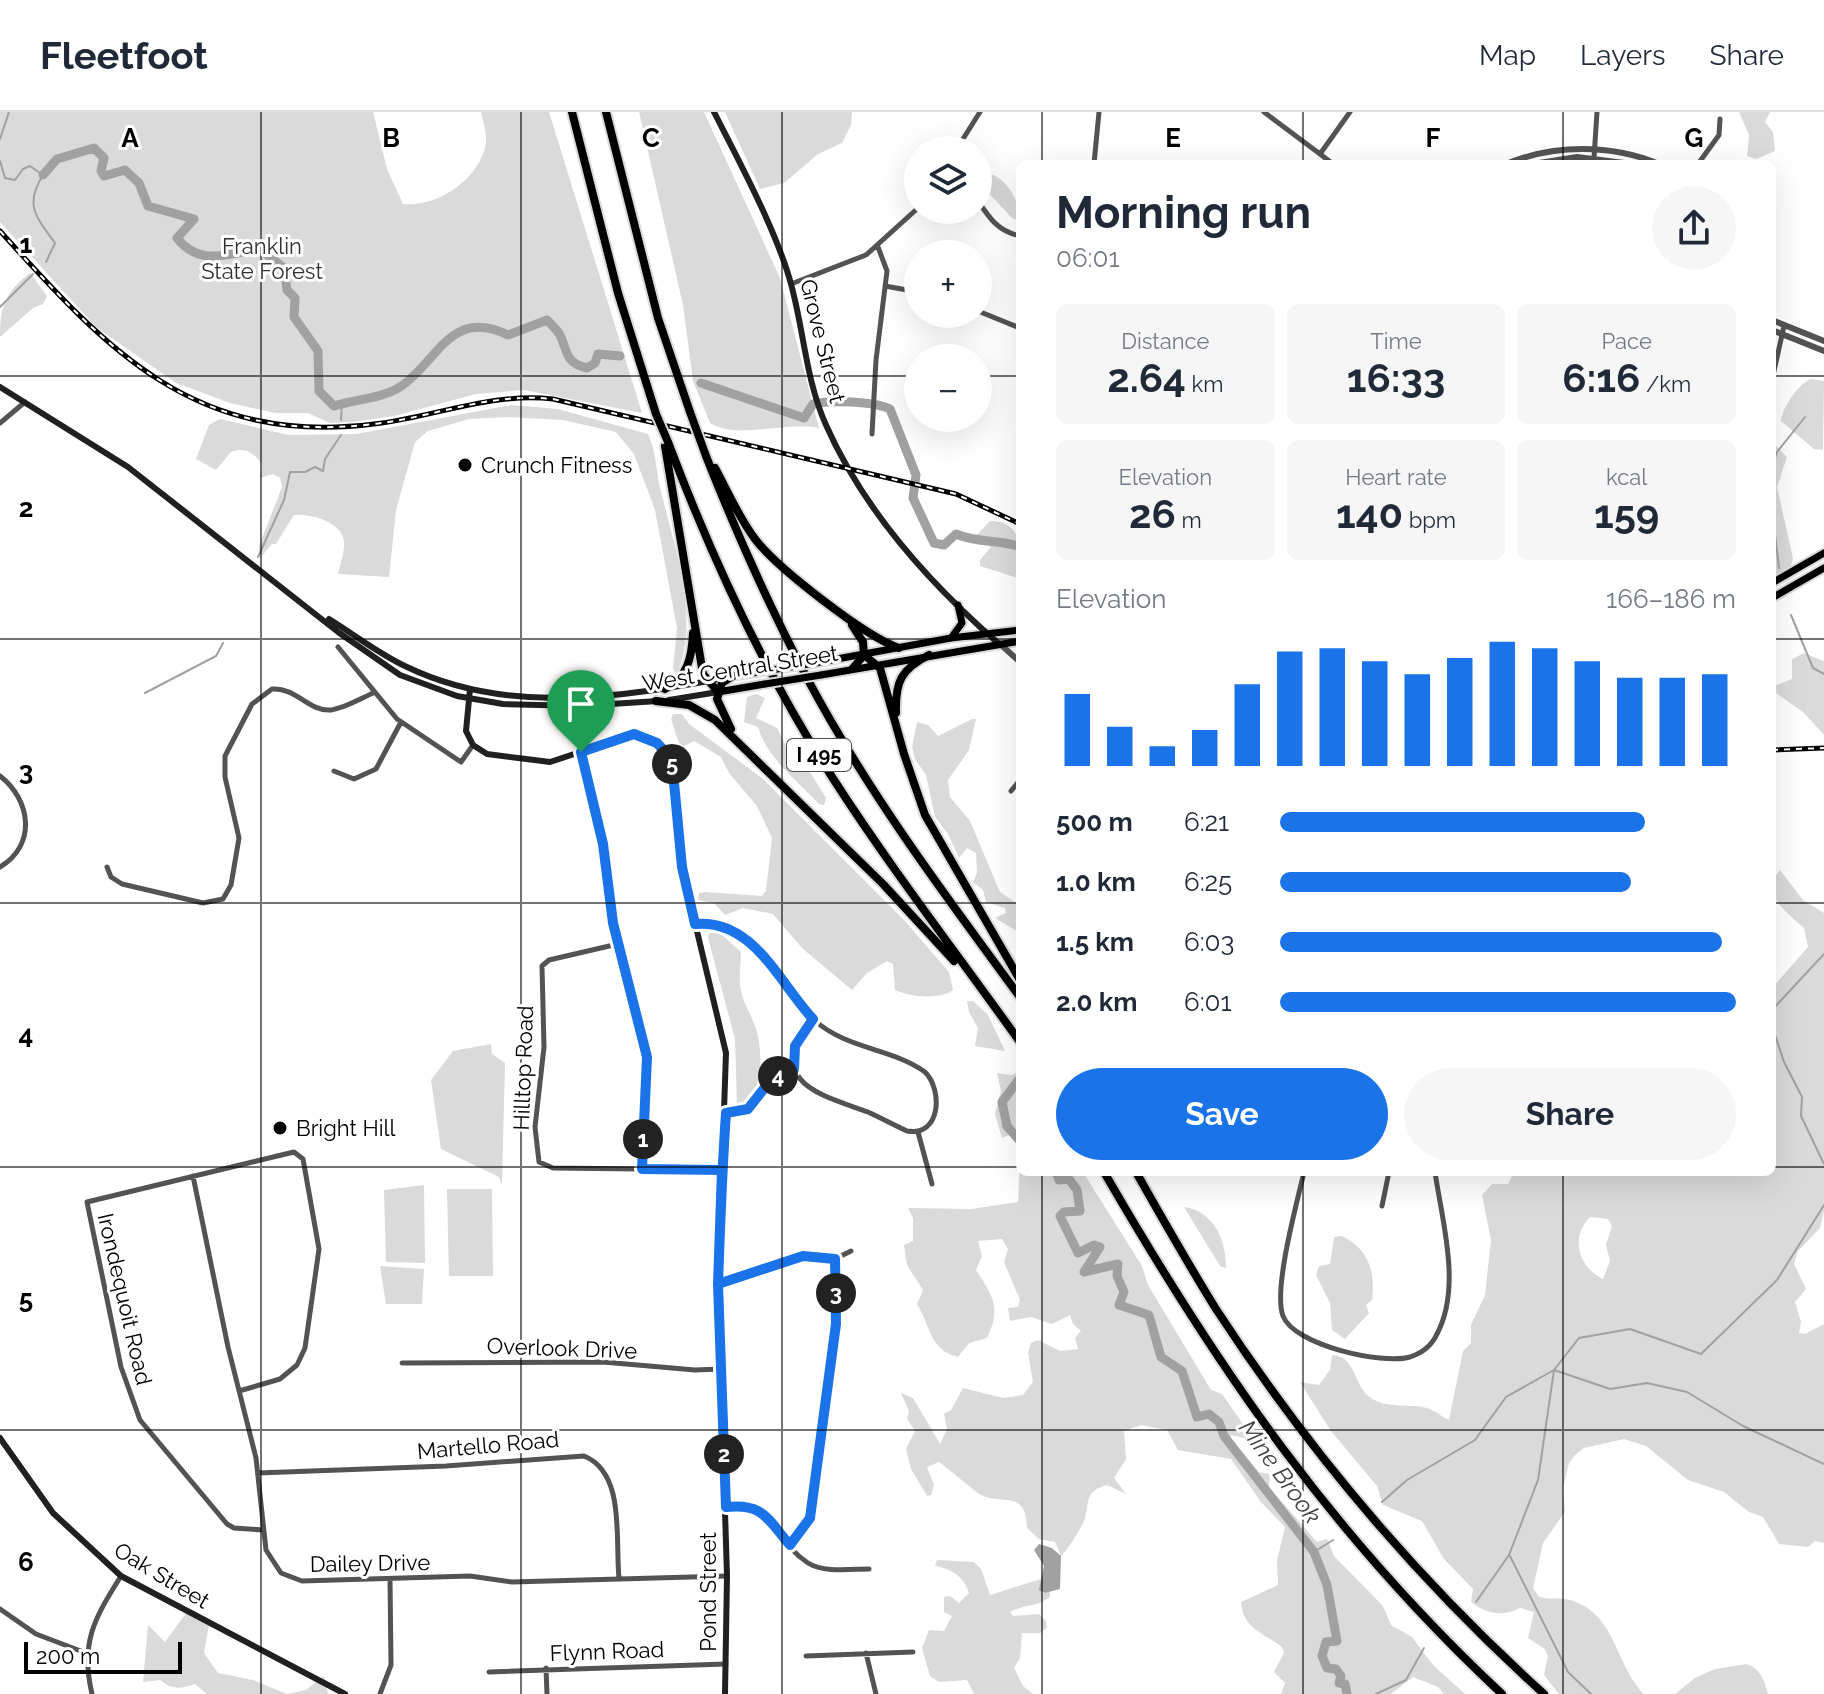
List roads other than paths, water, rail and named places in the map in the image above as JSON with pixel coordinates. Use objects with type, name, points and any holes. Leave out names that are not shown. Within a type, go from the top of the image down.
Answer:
[{"type":"highway","name":"I 495","points":[[572,112],[618,293],[656,414],[747,624],[825,766],[895,871],[1016,1037]]},
{"type":"highway","name":"I 495","points":[[606,112],[658,318],[694,424],[771,608],[839,734],[917,856],[1016,992]]},
{"type":"highway","points":[[666,443],[706,681],[718,692]]},
{"type":"highway","points":[[707,456],[760,545],[849,619],[881,642],[899,648]]},
{"type":"highway","points":[[665,689],[680,679],[690,659],[693,612]]},
{"type":"highway","points":[[849,619],[863,642],[864,655],[853,668]]},
{"type":"highway","points":[[864,655],[878,665],[925,815],[1016,973]]},
{"type":"highway","points":[[897,730],[899,678],[911,664],[929,655]]},
{"type":"highway","points":[[733,676],[722,683],[718,692],[720,712],[748,750]]},
{"type":"highway","points":[[656,701],[684,704],[701,711],[748,750],[917,920],[1016,1037]]},
{"type":"highway","points":[[1106,1176],[1195,1326],[1316,1496],[1403,1594],[1502,1694]]},
{"type":"highway","points":[[1138,1176],[1223,1319],[1327,1462],[1422,1574],[1544,1694]]},
{"type":"main road","name":"Grove Street","points":[[714,112],[791,284],[816,397],[855,482],[878,515],[987,633]]},
{"type":"main road","name":"West Central Street","points":[[0,387],[128,467],[319,614],[338,632],[400,675],[469,699],[552,707],[656,701],[1016,641]]},
{"type":"main road","points":[[1776,581],[1824,553]]},
{"type":"main road","points":[[1776,596],[1824,568]]},
{"type":"main road","points":[[951,638],[962,623],[958,605]]},
{"type":"main road","name":"West Central Street","points":[[319,614],[405,666],[470,689],[587,699],[665,689],[951,638],[1016,630]]},
{"type":"main road","points":[[987,633],[998,643]]},
{"type":"main road","points":[[470,689],[466,731],[473,745],[494,756],[533,762],[555,761],[581,752]]},
{"type":"main road","name":"Pond Street","points":[[581,752],[619,737],[641,735],[664,750],[674,777],[681,861],[724,1036],[726,1113],[718,1284],[726,1507],[725,1694]]},
{"type":"main road","name":"Oak Street","points":[[0,1438],[53,1513],[121,1576],[345,1694]]},
{"type":"street","points":[[965,136],[980,112]]},
{"type":"street","points":[[1094,160],[1099,112]]},
{"type":"street","points":[[1264,112],[1328,160]]},
{"type":"street","points":[[1320,154],[1350,112]]},
{"type":"street","points":[[1594,158],[1597,112]]},
{"type":"street","points":[[1701,160],[1719,135],[1720,119]]},
{"type":"street","points":[[1520,160],[1550,151],[1595,149],[1648,160]]},
{"type":"street","points":[[1574,160],[1607,160]]},
{"type":"street","points":[[791,284],[849,263],[878,247],[904,222]]},
{"type":"street","points":[[992,222],[1002,231],[1016,235]]},
{"type":"street","points":[[872,434],[886,262],[878,247]]},
{"type":"street","points":[[885,286],[904,289]]},
{"type":"street","points":[[992,317],[1016,326]]},
{"type":"street","points":[[1776,324],[1824,351]]},
{"type":"street","points":[[1776,330],[1824,341]]},
{"type":"street","points":[[1776,360],[1782,330]]},
{"type":"street","points":[[0,423],[25,402]]},
{"type":"street","points":[[998,643],[1016,659]]},
{"type":"street","points":[[338,647],[373,693],[401,722],[438,743],[461,762],[473,745]]},
{"type":"street","points":[[107,867],[111,877],[122,884],[203,903],[223,899],[231,885],[239,838],[225,777],[225,756],[252,704],[272,689],[291,690],[314,706],[329,710],[373,693]]},
{"type":"street","points":[[334,771],[354,779],[376,769],[401,722]]},
{"type":"street","points":[[581,752],[603,844],[618,944],[647,1057],[642,1169]]},
{"type":"street","points":[[0,776],[19,793],[26,814],[21,844],[0,867]]},
{"type":"street","points":[[1011,791],[1016,785]]},
{"type":"street","points":[[695,924],[716,924],[752,945],[813,1019],[851,1043],[909,1062],[927,1074],[935,1086],[936,1109],[930,1123],[918,1132],[907,1131],[824,1097],[804,1084],[794,1069],[795,1046],[813,1019]]},
{"type":"street","name":"Hilltop Road","points":[[618,944],[549,960],[542,966],[544,1047],[535,1131],[538,1159],[546,1167],[722,1170]]},
{"type":"street","points":[[726,1113],[748,1109],[770,1081],[794,1069]]},
{"type":"street","points":[[918,1132],[932,1184]]},
{"type":"street","points":[[193,1176],[290,1152],[302,1158],[319,1249],[305,1348],[297,1365],[280,1379],[239,1391]]},
{"type":"street","name":"Irondequoit Road","points":[[193,1176],[87,1202],[117,1353],[140,1420],[227,1524],[234,1528],[263,1530]]},
{"type":"street","name":"Dailey Drive","points":[[193,1176],[258,1473],[268,1557],[287,1577],[302,1581],[470,1576],[512,1582],[727,1576]]},
{"type":"street","points":[[1303,1176],[1280,1282],[1282,1315],[1297,1334],[1322,1346],[1390,1358],[1413,1356],[1429,1346],[1445,1312],[1448,1274],[1436,1176]]},
{"type":"street","points":[[1382,1206],[1388,1176]]},
{"type":"street","points":[[718,1284],[803,1256],[835,1259],[851,1251]]},
{"type":"street","points":[[790,1545],[810,1518],[836,1324],[835,1259]]},
{"type":"street","name":"Overlook Drive","points":[[402,1363],[603,1362],[695,1370],[721,1369]]},
{"type":"street","name":"Martello Road","points":[[258,1473],[434,1467],[584,1456],[600,1465],[610,1481],[619,1578]]},
{"type":"street","points":[[726,1507],[744,1505],[758,1510],[790,1545],[815,1566],[869,1569]]},
{"type":"street","points":[[92,1694],[86,1653],[97,1618],[121,1576]]},
{"type":"street","points":[[380,1694],[391,1665],[390,1579]]},
{"type":"street","points":[[0,1609],[36,1634],[86,1653]]},
{"type":"street","points":[[806,1656],[913,1652]]},
{"type":"street","points":[[866,1653],[876,1694]]},
{"type":"street","name":"Flynn Road","points":[[489,1672],[726,1664]]},
{"type":"street","points":[[546,1668],[547,1694]]},
{"type":"waterway","name":"Mine Brook","points":[[0,139],[9,112]]},
{"type":"waterway","name":"Mine Brook","points":[[43,175],[57,159],[94,148],[104,158],[101,171],[104,176],[125,170],[139,183],[148,206],[194,219],[177,238],[186,247],[206,256],[261,250],[284,268],[287,290],[295,298],[294,317],[318,351],[319,391],[334,406],[393,391],[413,376],[446,341],[472,328],[488,328],[508,335],[547,320],[560,335],[571,360],[580,366],[587,368],[595,363],[598,354],[620,356]]},
{"type":"waterway","points":[[0,161],[5,178],[15,180],[23,169],[30,166],[43,175],[33,203],[38,218],[55,243],[46,262]]},
{"type":"waterway","points":[[0,307],[33,274]]},
{"type":"waterway","name":"Mine Brook","points":[[701,383],[804,418],[813,404],[820,403],[863,403],[890,409],[916,475],[913,498],[934,543],[944,545],[956,534],[1016,546]]},
{"type":"waterway","points":[[341,420],[342,403]]},
{"type":"waterway","points":[[1776,455],[1805,417]]},
{"type":"waterway","points":[[258,557],[284,500],[290,472],[305,472],[315,467],[323,471],[325,459],[341,435]]},
{"type":"waterway","points":[[1776,543],[1779,568]]},
{"type":"waterway","points":[[1791,615],[1813,668],[1824,674]]},
{"type":"waterway","points":[[145,693],[216,656],[223,643]]},
{"type":"waterway","points":[[1776,1006],[1824,954]]},
{"type":"waterway","points":[[1776,1038],[1802,1097],[1801,1116],[1824,1164]]},
{"type":"waterway","name":"Mine Brook","points":[[1016,1083],[1002,1102],[1007,1126],[1016,1136]]},
{"type":"waterway","name":"Mine Brook","points":[[1058,1176],[1059,1180],[1069,1179],[1077,1190],[1080,1211],[1064,1212],[1060,1216],[1078,1253],[1094,1245],[1100,1247],[1084,1272],[1118,1264],[1117,1276],[1124,1292],[1119,1305],[1149,1315],[1161,1357],[1182,1371],[1197,1417],[1209,1414],[1219,1422],[1224,1436],[1314,1552],[1327,1585],[1337,1641],[1326,1642],[1322,1656],[1327,1668],[1336,1669],[1341,1676],[1339,1683],[1345,1684],[1347,1694]]},
{"type":"waterway","points":[[1382,1502],[1407,1480],[1475,1440],[1506,1397],[1554,1370],[1579,1338],[1630,1329],[1701,1354],[1777,1280],[1824,1205]]},
{"type":"waterway","points":[[1476,1602],[1509,1555],[1538,1480],[1554,1370],[1610,1389],[1647,1383],[1687,1392],[1743,1426],[1824,1464]]},
{"type":"waterway","points":[[1314,1552],[1333,1540]]},
{"type":"waterway","points":[[1510,1556],[1568,1672],[1591,1694]]},
{"type":"waterway","points":[[1376,1694],[1406,1680],[1424,1648]]},
{"type":"railway","points":[[0,231],[79,315],[119,351],[160,381],[205,404],[255,420],[311,427],[374,424],[485,402],[553,399],[956,494],[1016,522]]},
{"type":"railway","points":[[1776,750],[1824,748]]},
{"type":"place","name":"Crunch Fitness","points":[[465,465]]},
{"type":"place","name":"Bright Hill","points":[[280,1128]]},
{"type":"park label","name":"Franklin State Forest","points":[[262,258]]}]
